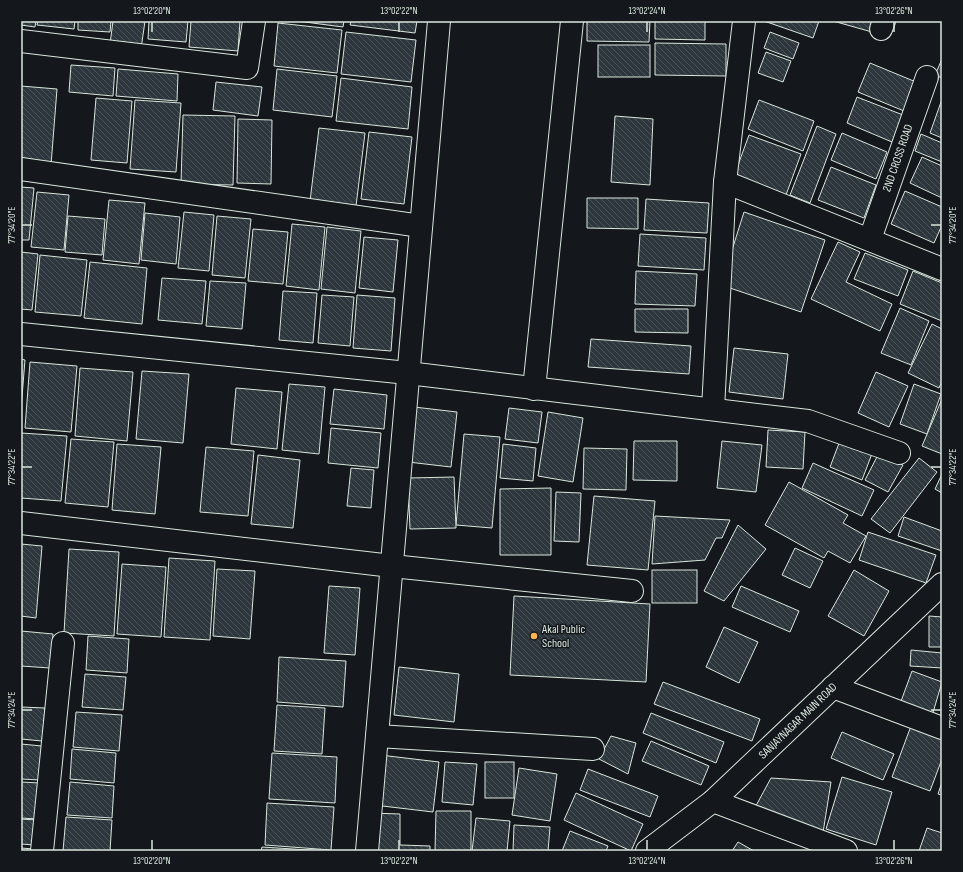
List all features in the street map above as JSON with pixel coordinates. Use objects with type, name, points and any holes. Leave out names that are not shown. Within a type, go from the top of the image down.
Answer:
[{"type":"street","points":[[21,41],[247,68],[254,21]]},
{"type":"street","points":[[367,851],[439,21]]},
{"type":"street","points":[[534,389],[572,21]]},
{"type":"street","points":[[713,408],[725,182],[744,21]]},
{"type":"street","name":"2ND CROSS ROAD","points":[[870,239],[927,77]]},
{"type":"street","points":[[21,169],[421,226]]},
{"type":"street","points":[[725,182],[942,269]]},
{"type":"street","points":[[21,334],[408,373],[534,389],[713,408],[808,421],[899,454]]},
{"type":"street","points":[[21,523],[392,566],[632,591]]},
{"type":"street","name":"SANJAYNAGAR MAIN ROAD","points":[[647,851],[714,801],[942,584]]},
{"type":"street","points":[[42,851],[63,643]]},
{"type":"street","points":[[833,688],[942,728]]},
{"type":"street","points":[[377,736],[593,749]]},
{"type":"street","points":[[714,801],[846,851]]},
{"type":"building","points":[[21,21],[36,21],[35,27],[21,25]]},
{"type":"building","points":[[38,21],[75,21],[74,29],[37,25]]},
{"type":"building","points":[[78,21],[111,21],[110,32],[78,30]]},
{"type":"building","points":[[113,21],[145,21],[141,49],[110,44]]},
{"type":"building","points":[[149,21],[188,21],[186,42],[148,39]]},
{"type":"building","points":[[191,21],[240,21],[238,51],[189,47]]},
{"type":"building","points":[[297,21],[344,21],[343,27]]},
{"type":"building","points":[[351,21],[417,21],[415,33],[350,25]]},
{"type":"building","points":[[587,21],[650,21],[649,42],[587,41]]},
{"type":"building","points":[[655,21],[705,21],[705,40],[655,39]]},
{"type":"building","points":[[764,21],[819,21],[813,38]]},
{"type":"building","points":[[833,21],[875,21],[872,32]]},
{"type":"building","points":[[278,23],[342,30],[337,73],[274,66]]},
{"type":"building","points":[[346,32],[416,40],[411,82],[341,74]]},
{"type":"building","points":[[770,32],[799,43],[793,59],[764,48]]},
{"type":"building","points":[[655,43],[726,44],[726,76],[655,75]]},
{"type":"building","points":[[598,45],[650,45],[650,77],[598,77]]},
{"type":"building","points":[[766,52],[791,61],[783,82],[758,73]]},
{"type":"building","points":[[942,59],[942,78],[935,75]]},
{"type":"building","points":[[870,63],[916,82],[904,111],[858,92]]},
{"type":"building","points":[[71,65],[115,68],[113,96],[69,92]]},
{"type":"building","points":[[118,69],[178,74],[177,101],[116,96]]},
{"type":"building","points":[[277,69],[337,76],[332,117],[273,110]]},
{"type":"building","points":[[341,78],[412,87],[408,129],[336,121]]},
{"type":"building","points":[[216,82],[262,87],[258,116],[213,110]]},
{"type":"building","points":[[21,86],[57,89],[51,165],[21,163]]},
{"type":"building","points":[[857,97],[903,115],[892,142],[847,123]]},
{"type":"building","points":[[96,98],[132,101],[127,163],[91,160]]},
{"type":"building","points":[[135,100],[181,103],[176,172],[130,169]]},
{"type":"building","points":[[759,100],[814,121],[803,151],[748,129]]},
{"type":"building","points":[[942,102],[942,138],[930,133]]},
{"type":"building","points":[[183,115],[235,116],[233,185],[181,184]]},
{"type":"building","points":[[615,116],[653,119],[650,185],[611,182]]},
{"type":"building","points":[[238,119],[272,120],[271,184],[237,183]]},
{"type":"building","points":[[817,126],[836,134],[810,203],[790,195]]},
{"type":"building","points":[[319,128],[365,133],[356,206],[310,201]]},
{"type":"building","points":[[369,132],[412,137],[404,204],[361,199]]},
{"type":"building","points":[[842,133],[887,152],[876,179],[831,160]]},
{"type":"building","points":[[921,134],[942,143],[942,162],[915,151]]},
{"type":"building","points":[[749,135],[801,154],[786,195],[734,176]]},
{"type":"building","points":[[922,157],[942,166],[942,198],[910,183]]},
{"type":"building","points":[[831,167],[876,185],[864,218],[818,200]]},
{"type":"building","points":[[21,187],[34,188],[29,240],[21,240]]},
{"type":"building","points":[[905,191],[942,207],[942,225],[934,243],[891,224]]},
{"type":"building","points":[[37,192],[69,195],[64,250],[31,247]]},
{"type":"building","points":[[587,198],[638,198],[638,229],[587,228]]},
{"type":"building","points":[[646,199],[709,203],[707,233],[644,230]]},
{"type":"building","points":[[109,200],[145,203],[139,264],[103,260]]},
{"type":"building","points":[[184,212],[214,215],[209,271],[178,268]]},
{"type":"building","points":[[744,212],[825,240],[801,312],[721,285]]},
{"type":"building","points":[[145,213],[180,217],[176,264],[141,260]]},
{"type":"building","points":[[68,216],[105,219],[102,255],[65,252]]},
{"type":"building","points":[[217,216],[251,219],[245,278],[212,275]]},
{"type":"building","points":[[292,224],[325,227],[319,290],[286,286]]},
{"type":"building","points":[[327,227],[361,231],[355,293],[321,289]]},
{"type":"building","points":[[253,229],[288,232],[283,284],[248,281]]},
{"type":"building","points":[[640,234],[706,238],[704,270],[638,266]]},
{"type":"building","points":[[364,237],[398,240],[393,292],[359,288]]},
{"type":"building","points":[[838,242],[860,252],[846,282],[892,304],[880,331],[811,299]]},
{"type":"building","points":[[21,252],[38,254],[32,310],[21,309]]},
{"type":"building","points":[[865,253],[908,270],[898,296],[854,279]]},
{"type":"building","points":[[40,255],[87,260],[81,316],[35,312]]},
{"type":"building","points":[[90,262],[147,268],[142,324],[84,318]]},
{"type":"building","points":[[636,271],[697,274],[695,306],[635,304]]},
{"type":"building","points":[[913,271],[942,283],[942,321],[900,304]]},
{"type":"building","points":[[162,278],[206,281],[202,324],[158,320]]},
{"type":"building","points":[[210,281],[246,283],[242,329],[206,326]]},
{"type":"building","points":[[283,291],[317,293],[313,343],[279,340]]},
{"type":"building","points":[[322,295],[354,297],[350,346],[318,343]]},
{"type":"building","points":[[357,295],[395,298],[391,351],[353,348]]},
{"type":"building","points":[[900,308],[929,321],[911,365],[881,353]]},
{"type":"building","points":[[635,309],[688,309],[688,333],[635,332]]},
{"type":"building","points":[[932,324],[942,329],[942,381],[939,388],[908,373]]},
{"type":"building","points":[[591,339],[691,346],[689,374],[588,367]]},
{"type":"building","points":[[734,348],[788,354],[783,399],[729,392]]},
{"type":"building","points":[[21,359],[25,360],[21,409]]},
{"type":"building","points":[[30,362],[77,366],[71,432],[25,428]]},
{"type":"building","points":[[80,368],[133,372],[127,441],[75,436]]},
{"type":"building","points":[[142,371],[189,374],[183,443],[136,439]]},
{"type":"building","points":[[876,372],[908,386],[889,427],[858,413]]},
{"type":"building","points":[[289,384],[325,387],[319,454],[282,450]]},
{"type":"building","points":[[914,384],[941,394],[927,434],[900,424]]},
{"type":"building","points":[[236,388],[282,392],[277,449],[231,444]]},
{"type":"building","points":[[334,389],[387,395],[384,429],[330,424]]},
{"type":"building","points":[[942,399],[942,454],[922,446]]},
{"type":"building","points":[[414,407],[457,412],[451,467],[408,462]]},
{"type":"building","points":[[509,408],[542,412],[538,443],[505,439]]},
{"type":"building","points":[[548,412],[583,418],[573,482],[538,476]]},
{"type":"building","points":[[331,428],[381,433],[378,468],[328,463]]},
{"type":"building","points":[[768,430],[805,432],[803,469],[766,467]]},
{"type":"building","points":[[21,433],[67,436],[61,501],[21,498]]},
{"type":"building","points":[[464,434],[500,437],[492,528],[456,525]]},
{"type":"building","points":[[841,438],[873,451],[862,480],[830,467]]},
{"type":"building","points":[[71,439],[114,442],[108,507],[65,503]]},
{"type":"building","points":[[634,441],[677,441],[677,481],[633,480]]},
{"type":"building","points":[[722,441],[762,445],[756,492],[717,488]]},
{"type":"building","points":[[117,444],[161,447],[155,514],[112,510]]},
{"type":"building","points":[[503,444],[536,448],[533,481],[500,478]]},
{"type":"building","points":[[206,447],[254,451],[248,516],[200,512]]},
{"type":"building","points":[[584,448],[627,449],[626,490],[583,489]]},
{"type":"building","points":[[879,453],[903,465],[888,492],[865,480]]},
{"type":"building","points":[[258,455],[300,460],[293,528],[251,524]]},
{"type":"building","points":[[919,458],[937,472],[890,533],[871,519]]},
{"type":"building","points":[[813,463],[874,490],[862,516],[802,488]]},
{"type":"building","points":[[351,468],[374,470],[371,508],[347,506]]},
{"type":"building","points":[[942,474],[942,493],[935,489]]},
{"type":"building","points":[[454,477],[456,528],[410,529],[408,478]]},
{"type":"building","points":[[789,482],[848,515],[843,523],[866,536],[850,563],[828,551],[824,558],[765,525]]},
{"type":"building","points":[[551,488],[551,555],[500,555],[500,489]]},
{"type":"building","points":[[556,492],[581,493],[579,542],[554,541]]},
{"type":"building","points":[[594,496],[655,501],[648,570],[587,565]]},
{"type":"building","points":[[655,516],[730,520],[722,538],[716,538],[705,560],[652,564]]},
{"type":"building","points":[[904,517],[942,531],[942,551],[898,536]]},
{"type":"building","points":[[738,525],[766,549],[724,601],[704,591]]},
{"type":"building","points":[[868,532],[936,555],[926,583],[859,560]]},
{"type":"building","points":[[21,544],[42,546],[36,618],[21,616]]},
{"type":"building","points":[[795,548],[823,561],[810,588],[782,575]]},
{"type":"building","points":[[69,549],[119,552],[114,636],[64,633]]},
{"type":"building","points":[[169,558],[215,561],[210,640],[164,637]]},
{"type":"building","points":[[122,564],[166,567],[161,637],[117,634]]},
{"type":"building","points":[[217,569],[255,571],[250,639],[213,636]]},
{"type":"building","points":[[652,570],[697,570],[697,603],[652,603]]},
{"type":"building","points":[[854,570],[889,591],[864,636],[828,616]]},
{"type":"building","points":[[329,586],[360,588],[355,655],[324,653]]},
{"type":"building","points":[[741,586],[799,611],[790,632],[732,607]]},
{"type":"building","points":[[514,596],[650,604],[646,682],[510,675]]},
{"type":"building","points":[[929,616],[942,617],[942,647],[929,647]]},
{"type":"building","points":[[724,627],[758,642],[739,683],[706,667]]},
{"type":"building","points":[[21,631],[53,634],[50,668],[21,666]]},
{"type":"building","points":[[88,636],[129,639],[127,673],[86,670]]},
{"type":"building","points":[[911,650],[942,653],[942,668],[910,666]]},
{"type":"building","points":[[279,657],[346,661],[343,707],[277,702]]},
{"type":"building","points":[[399,667],[459,674],[454,722],[394,715]]},
{"type":"building","points":[[912,671],[942,682],[932,716],[900,704]]},
{"type":"building","points":[[85,674],[126,677],[123,710],[82,707]]},
{"type":"building","points":[[663,682],[760,719],[752,741],[654,704]]},
{"type":"building","points":[[277,705],[325,708],[322,754],[274,751]]},
{"type":"building","points":[[21,707],[45,708],[42,741],[21,739]]},
{"type":"building","points":[[76,712],[122,715],[119,751],[73,747]]},
{"type":"building","points":[[651,713],[724,742],[716,763],[643,733]]},
{"type":"building","points":[[911,726],[942,738],[942,759],[930,791],[892,777]]},
{"type":"building","points":[[842,732],[894,754],[883,780],[831,758]]},
{"type":"building","points":[[611,736],[636,743],[628,774],[599,759]]},
{"type":"building","points":[[651,741],[709,766],[701,785],[642,761]]},
{"type":"building","points":[[21,744],[42,746],[40,780],[21,779]]},
{"type":"building","points":[[72,749],[116,753],[114,783],[70,779]]},
{"type":"building","points":[[272,753],[337,757],[335,803],[269,799]]},
{"type":"building","points":[[380,755],[439,762],[433,812],[374,805]]},
{"type":"building","points":[[445,762],[477,764],[473,805],[442,802]]},
{"type":"building","points":[[485,762],[514,762],[514,798],[485,798]]},
{"type":"building","points":[[519,768],[557,774],[550,821],[512,815]]},
{"type":"building","points":[[588,769],[658,796],[650,817],[580,790]]},
{"type":"building","points":[[842,777],[892,792],[876,845],[826,829]]},
{"type":"building","points":[[771,778],[831,782],[822,839],[752,813]]},
{"type":"building","points":[[21,782],[40,783],[37,819],[21,818]]},
{"type":"building","points":[[70,782],[114,786],[112,818],[67,815]]},
{"type":"building","points":[[942,782],[942,795],[938,794]]},
{"type":"building","points":[[576,793],[643,824],[631,851],[564,820]]},
{"type":"building","points":[[267,803],[334,807],[331,850],[265,845]]},
{"type":"building","points":[[436,811],[471,811],[471,851],[435,851]]},
{"type":"building","points":[[372,813],[400,814],[400,845],[430,846],[430,851],[371,851]]},
{"type":"building","points":[[66,817],[112,820],[110,851],[63,851]]},
{"type":"building","points":[[476,818],[510,821],[507,851],[472,851]]},
{"type":"building","points":[[21,819],[36,820],[34,845],[21,844]]},
{"type":"building","points":[[514,825],[550,827],[548,851],[513,851]]},
{"type":"building","points":[[927,828],[942,833],[942,851],[919,851]]},
{"type":"building","points":[[570,831],[608,846],[606,851],[562,851]]},
{"type":"building","points":[[738,842],[754,851],[732,851]]},
{"type":"building","points":[[262,847],[324,851],[261,851]]},
{"type":"building","points":[[21,848],[34,849],[33,851],[21,851]]},
{"type":"place","name":"Akal Public School","points":[[534,636]]}]
